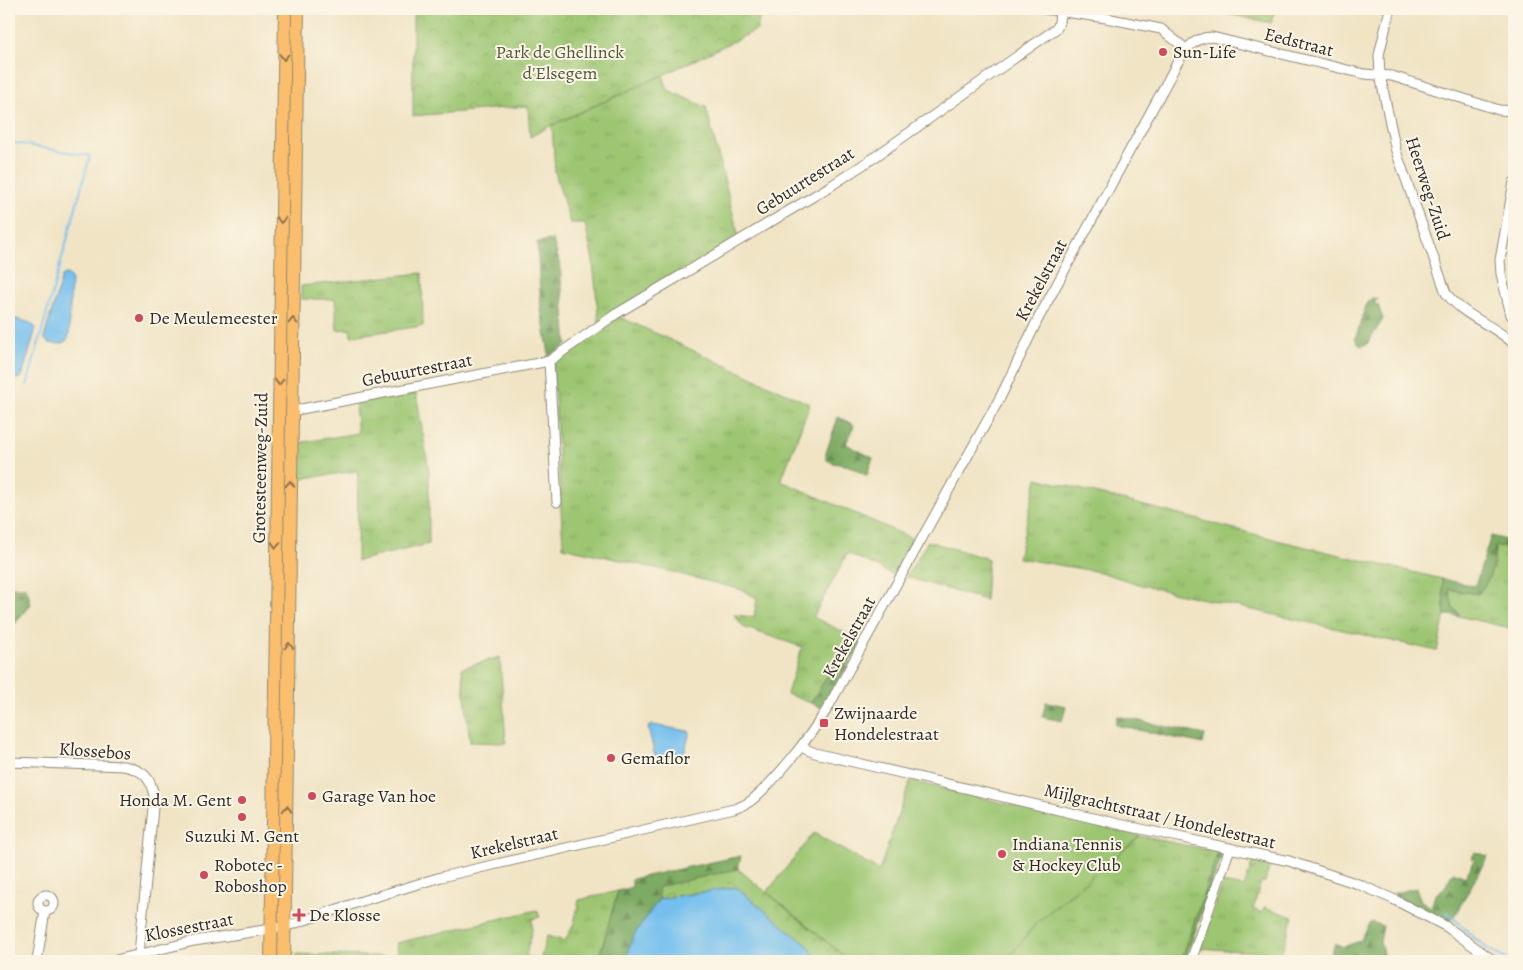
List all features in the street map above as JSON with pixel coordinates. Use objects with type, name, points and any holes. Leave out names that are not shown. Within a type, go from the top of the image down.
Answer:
[{"type":"highway","name":"Grotesteenweg-Zuid","points":[[278,928],[285,9]]},
{"type":"highway","name":"Grotesteenweg-Zuid","points":[[278,928],[292,411],[298,9]]},
{"type":"highway","points":[[271,961],[278,928]]},
{"type":"highway","points":[[278,928],[284,961]]},
{"type":"street","points":[[1044,9],[1106,18],[1161,30],[1186,49]]},
{"type":"street","name":"Heerweg-Zuid","points":[[1390,9],[1379,56],[1380,74],[1396,151],[1446,294],[1461,310],[1500,333],[1514,344]]},
{"type":"street","name":"Gebuurtestraat","points":[[292,411],[548,362],[616,314],[829,187],[872,159],[1057,28],[1060,11]]},
{"type":"street","name":"Eedstraat","points":[[1186,49],[1192,42],[1200,38],[1212,37],[1364,74],[1380,74],[1402,79],[1499,110],[1514,111]]},
{"type":"street","name":"Krekelstraat","points":[[278,928],[441,876],[734,809],[750,802],[768,785],[801,747],[832,701],[1001,396],[1046,303],[1186,49]]},
{"type":"street","points":[[1511,315],[1501,274],[1500,260],[1514,182]]},
{"type":"street","points":[[548,362],[557,502]]},
{"type":"street","name":"Mijlgrachtstraat / Hondelestraat","points":[[801,747],[815,753],[1289,861],[1374,890],[1447,927],[1494,961]]},
{"type":"street","name":"Klossebos","points":[[9,762],[124,766],[136,768],[149,780],[154,797],[138,954]]},
{"type":"street","points":[[1191,961],[1230,848]]},
{"type":"street","points":[[36,961],[45,911]]},
{"type":"street","name":"Klossestraat","points":[[112,961],[194,941],[278,928]]},
{"type":"green space","name":"Park de Ghellinck d'Elsegem","points":[[413,9],[761,9],[757,30],[530,137],[528,106],[413,116]]},
{"type":"green space","points":[[1228,9],[1275,9],[1271,23],[1226,14]]},
{"type":"green space","points":[[663,75],[668,90],[706,107],[739,238],[599,323],[593,261],[585,223],[570,223],[555,172],[552,125]]},
{"type":"green space","points":[[553,240],[560,264],[567,345],[547,357],[549,354],[541,310],[537,242]]},
{"type":"green space","points":[[422,273],[423,326],[351,336],[350,329],[337,330],[335,299],[301,299],[301,286]]},
{"type":"green space","points":[[1372,298],[1377,299],[1374,304],[1378,305],[1383,319],[1367,344],[1362,346],[1358,344],[1355,338],[1368,302]]},
{"type":"green space","points":[[618,316],[810,404],[781,481],[916,540],[896,576],[848,553],[813,617],[851,636],[811,703],[787,694],[802,647],[743,627],[734,615],[754,617],[757,598],[742,590],[563,547],[553,361]]},
{"type":"green space","points":[[416,392],[429,471],[429,544],[357,561],[358,471],[297,479],[298,443],[358,433],[355,404]]},
{"type":"green space","points":[[838,417],[854,425],[846,444],[873,458],[867,476],[850,467],[833,463],[826,459],[826,453]]},
{"type":"green space","points":[[1037,478],[1285,542],[1442,579],[1445,615],[1437,651],[1145,586],[1100,572],[1018,558]]},
{"type":"green space","points":[[1491,536],[1514,542],[1514,550],[1495,546],[1490,576],[1478,594],[1449,589],[1453,609],[1459,613],[1458,616],[1445,615],[1442,579],[1475,586]]},
{"type":"green space","points":[[928,541],[988,559],[985,600],[906,577]]},
{"type":"green space","points":[[1495,545],[1514,550],[1514,629],[1458,616],[1459,613],[1453,609],[1448,589],[1478,594],[1494,565]]},
{"type":"green space","points":[[9,587],[26,587],[31,604],[9,631]]},
{"type":"green space","points":[[851,636],[862,642],[823,708],[811,703]]},
{"type":"green space","points":[[500,657],[506,743],[470,742],[462,668]]},
{"type":"green space","points":[[1046,702],[1066,706],[1062,721],[1042,717]]},
{"type":"green space","points":[[1117,716],[1205,735],[1203,744],[1115,725]]},
{"type":"green space","name":"Indiana Tennis & Hockey Club","points":[[910,781],[1140,836],[1037,922],[1006,961],[850,961],[767,892],[814,833],[879,871]]},
{"type":"green space","points":[[1140,836],[1218,852],[1181,961],[1006,961],[1037,922]]},
{"type":"green space","points":[[1218,852],[1222,856],[1185,961],[1181,961]]},
{"type":"green space","points":[[1475,852],[1488,856],[1454,917],[1448,922],[1395,896],[1394,893],[1416,888],[1421,901],[1431,907],[1435,895],[1445,887],[1453,872],[1465,877],[1475,860],[1472,858]]},
{"type":"green space","points":[[741,856],[738,869],[658,887],[659,899],[634,935],[625,961],[598,961],[618,891],[632,887],[632,879]]},
{"type":"green space","points":[[1254,857],[1271,861],[1265,882],[1261,882],[1253,909],[1262,913],[1264,907],[1293,917],[1281,954],[1200,948],[1223,883],[1244,887]]},
{"type":"green space","points":[[738,869],[850,961],[817,961],[809,947],[736,887],[659,899],[658,887]]},
{"type":"green space","points":[[618,891],[598,961],[297,961],[297,954],[397,957],[396,943],[537,910],[540,917],[532,919],[532,930],[526,956],[540,960],[547,936],[565,941],[574,924],[579,900]]},
{"type":"green space","points":[[1371,922],[1383,926],[1380,942],[1385,961],[1328,961],[1335,943],[1343,947],[1360,941]]},
{"type":"water","points":[[65,274],[71,278],[69,335],[64,343],[48,343],[44,338],[62,276]]},
{"type":"water","points":[[9,317],[31,323],[36,328],[22,377],[17,379],[9,376]]},
{"type":"water","points":[[652,725],[690,732],[684,753],[682,755],[658,758],[655,756],[648,727]]},
{"type":"water","points":[[736,887],[809,947],[817,961],[625,961],[634,935],[659,899]]},
{"type":"waterway","points":[[9,142],[90,156],[27,385]]},
{"type":"waterway","points":[[1447,912],[1494,953],[1513,961]]},
{"type":"place","name":"Sun-Life","points":[[1163,52]]},
{"type":"place","name":"De Meulemeester","points":[[139,318]]},
{"type":"place","name":"Zwijnaarde Hondelestraat","points":[[824,723]]},
{"type":"place","name":"Gemaflor","points":[[611,758]]},
{"type":"place","name":"Garage Van hoe","points":[[312,796]]},
{"type":"place","name":"Honda M. Gent","points":[[242,800]]},
{"type":"place","name":"Suzuki M. Gent","points":[[242,817]]},
{"type":"place","name":"Indiana Tennis & Hockey Club","points":[[1002,854]]},
{"type":"place","name":"Robotec - Roboshop","points":[[204,875]]},
{"type":"place","name":"De Klosse","points":[[299,915]]}]
